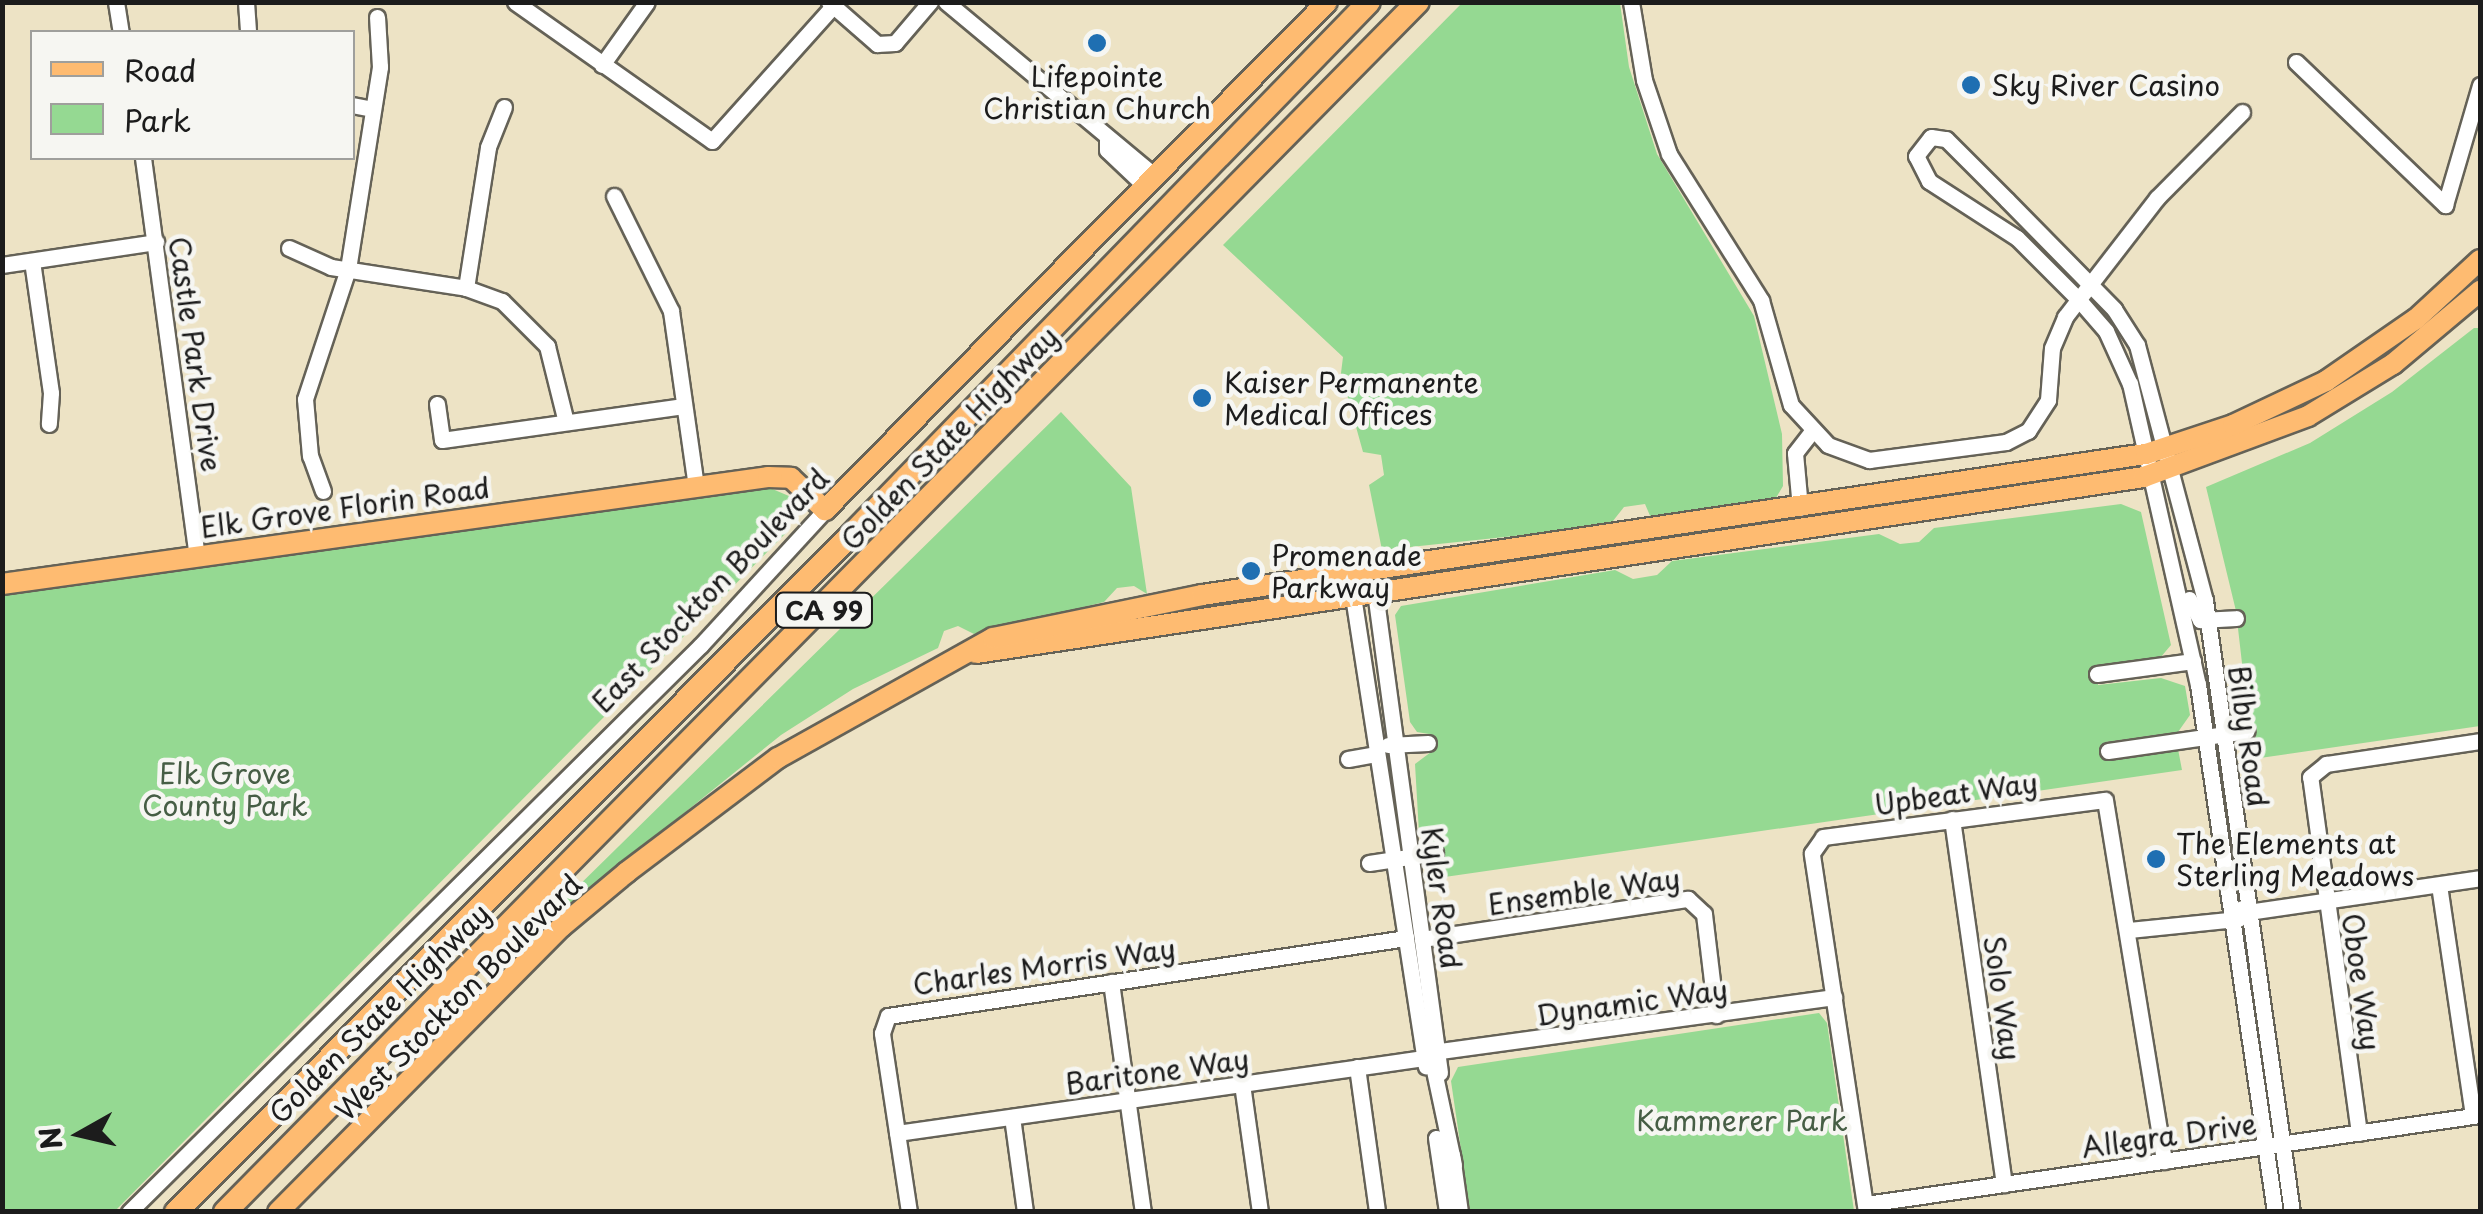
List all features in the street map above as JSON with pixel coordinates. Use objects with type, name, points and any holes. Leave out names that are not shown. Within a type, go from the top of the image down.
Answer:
[{"type":"highway","name":"Golden State Highway","points":[[176,1212],[824,562],[1369,2]]},
{"type":"highway","name":"Golden State Highway","points":[[224,1212],[1418,2]]},
{"type":"main road","name":"East Stockton Boulevard","points":[[831,504],[1328,2]]},
{"type":"main road","points":[[976,653],[1018,631],[1353,596],[1534,568],[1800,508],[2146,454],[2254,416],[2334,376],[2416,319],[2480,260]]},
{"type":"main road","points":[[976,653],[998,655],[1058,638],[1063,630],[1130,617],[1202,595],[2150,476],[2267,435],[2347,394],[2420,344],[2480,291]]},
{"type":"main road","name":"Elk Grove Florin Road","points":[[2,584],[696,486],[791,478],[831,504]]},
{"type":"main road","name":"West Stockton Boulevard","points":[[278,1212],[561,927],[778,758],[976,653]]},
{"type":"street","points":[[116,2],[122,30]]},
{"type":"street","points":[[246,2],[248,30]]},
{"type":"street","points":[[516,2],[712,141],[831,4],[876,44],[895,43],[930,2]]},
{"type":"street","points":[[602,65],[647,2]]},
{"type":"street","points":[[946,2],[1107,140],[1107,150],[1150,181]]},
{"type":"street","points":[[1630,2],[1644,80],[1669,154],[1761,300],[1782,384],[1812,431],[1838,450],[1880,461],[2014,440],[2044,410],[2056,337],[2080,301],[2157,198],[2242,112]]},
{"type":"street","points":[[323,490],[310,456],[306,399],[348,269],[381,56],[377,17]]},
{"type":"street","points":[[2296,62],[2445,205],[2480,86]]},
{"type":"street","points":[[355,105],[373,109]]},
{"type":"street","points":[[466,288],[488,147],[504,107]]},
{"type":"street","name":"Bilby Road","points":[[2275,1212],[2274,1145],[2263,1013],[2251,986],[2240,914],[2216,808],[2214,735],[2208,622],[2168,448],[2137,345],[2092,286],[1946,139],[1922,142],[1916,162],[1935,187],[2013,235],[2080,301],[2120,356],[2214,735],[2240,914],[2274,1145],[2292,1212]]},
{"type":"street","name":"Castle Park Drive","points":[[143,160],[198,556]]},
{"type":"street","points":[[614,196],[629,238],[668,300],[696,486]]},
{"type":"street","points":[[2,265],[156,242]]},
{"type":"street","points":[[288,248],[348,269],[466,288],[502,301],[540,336],[558,370],[566,422]]},
{"type":"street","points":[[32,261],[51,393],[49,424]]},
{"type":"street","points":[[437,404],[442,440],[684,406]]},
{"type":"street","points":[[1800,508],[1795,452],[1812,431]]},
{"type":"street","name":"East Stockton Boulevard","points":[[129,1212],[701,645],[831,504]]},
{"type":"street","points":[[2164,532],[2176,545],[2192,612],[2208,622],[2236,618]]},
{"type":"street","name":"Kyler Road","points":[[1374,592],[1397,747],[1402,858],[1431,1056],[1447,1212]]},
{"type":"street","name":"Kyler Road","points":[[1353,596],[1376,754],[1402,858]]},
{"type":"street","points":[[1361,650],[1374,678],[1384,740],[1397,747],[1428,742]]},
{"type":"street","points":[[2101,674],[2193,661]]},
{"type":"street","points":[[2108,750],[2246,731]]},
{"type":"street","name":"Oboe Way","points":[[2359,1132],[2309,782],[2316,768],[2480,741]]},
{"type":"street","points":[[1348,759],[1376,754]]},
{"type":"street","name":"Upbeat Way","points":[[1866,1208],[1814,843],[1952,819],[2105,800],[2164,1161]]},
{"type":"street","name":"Solo Way","points":[[1952,819],[2004,1184]]},
{"type":"street","points":[[1369,862],[1434,853]]},
{"type":"street","points":[[2129,930],[2480,878]]},
{"type":"street","points":[[2439,884],[2477,1115]]},
{"type":"street","name":"Ensemble Way","points":[[1412,940],[1688,899],[1704,914],[1716,1015]]},
{"type":"street","name":"Charles Morris Way","points":[[908,1212],[882,1020],[1110,982],[1412,940]]},
{"type":"street","points":[[1110,982],[1143,1212]]},
{"type":"street","name":"Dynamic Way","points":[[1431,1056],[1834,998]]},
{"type":"street","points":[[1431,1056],[1460,1212]]},
{"type":"street","name":"Baritone Way","points":[[897,1133],[1431,1056]]},
{"type":"street","points":[[1357,1067],[1377,1212]]},
{"type":"street","points":[[1242,1084],[1260,1212]]},
{"type":"street","name":"Allegra Drive","points":[[1866,1208],[2477,1115]]},
{"type":"street","points":[[1012,1117],[1026,1212]]},
{"type":"green space","points":[[1462,3],[1620,3],[1629,67],[1657,154],[1754,316],[1782,434],[1783,486],[1773,503],[1651,518],[1645,504],[1624,507],[1609,526],[1382,550],[1369,485],[1384,475],[1381,455],[1363,452],[1341,373],[1343,357],[1223,245]]},
{"type":"green space","points":[[2474,328],[2480,328],[2480,726],[2253,759],[2236,611],[2206,487],[2310,443],[2392,392]]},
{"type":"green space","points":[[1061,412],[1131,487],[1147,594],[1134,586],[1117,588],[1104,602],[974,634],[958,626],[944,631],[938,648],[853,689],[781,735],[627,859],[515,963],[508,955]]},
{"type":"green space","name":"Elk Grove County Park","points":[[770,488],[796,499],[788,531],[115,1211],[3,1211],[3,595]]},
{"type":"green space","points":[[2121,504],[2141,512],[2171,645],[2160,658],[2097,665],[2098,685],[2161,678],[2185,686],[2190,715],[2178,732],[2106,742],[2107,759],[2178,749],[2182,770],[1424,880],[1438,860],[1435,842],[1423,841],[1419,833],[1415,764],[1431,752],[1429,734],[1417,732],[1410,722],[1395,615],[1401,606],[1615,570],[1633,579],[1657,575],[1672,561],[1879,534],[1900,544],[1919,542],[1934,528]]},
{"type":"green space","name":"Kammerer Park","points":[[1819,1013],[1827,1023],[1854,1211],[1470,1211],[1451,1081],[1458,1067]]},
{"type":"place","name":"Lifepointe Christian Church","points":[[1097,43]]},
{"type":"place","name":"Sky River Casino","points":[[1971,85]]},
{"type":"place","name":"Kaiser Permanente Medical Offices","points":[[1202,398]]},
{"type":"place","name":"Promenade Parkway","points":[[1251,571]]},
{"type":"place","name":"The Elements at Sterling Meadows","points":[[2156,859]]}]
